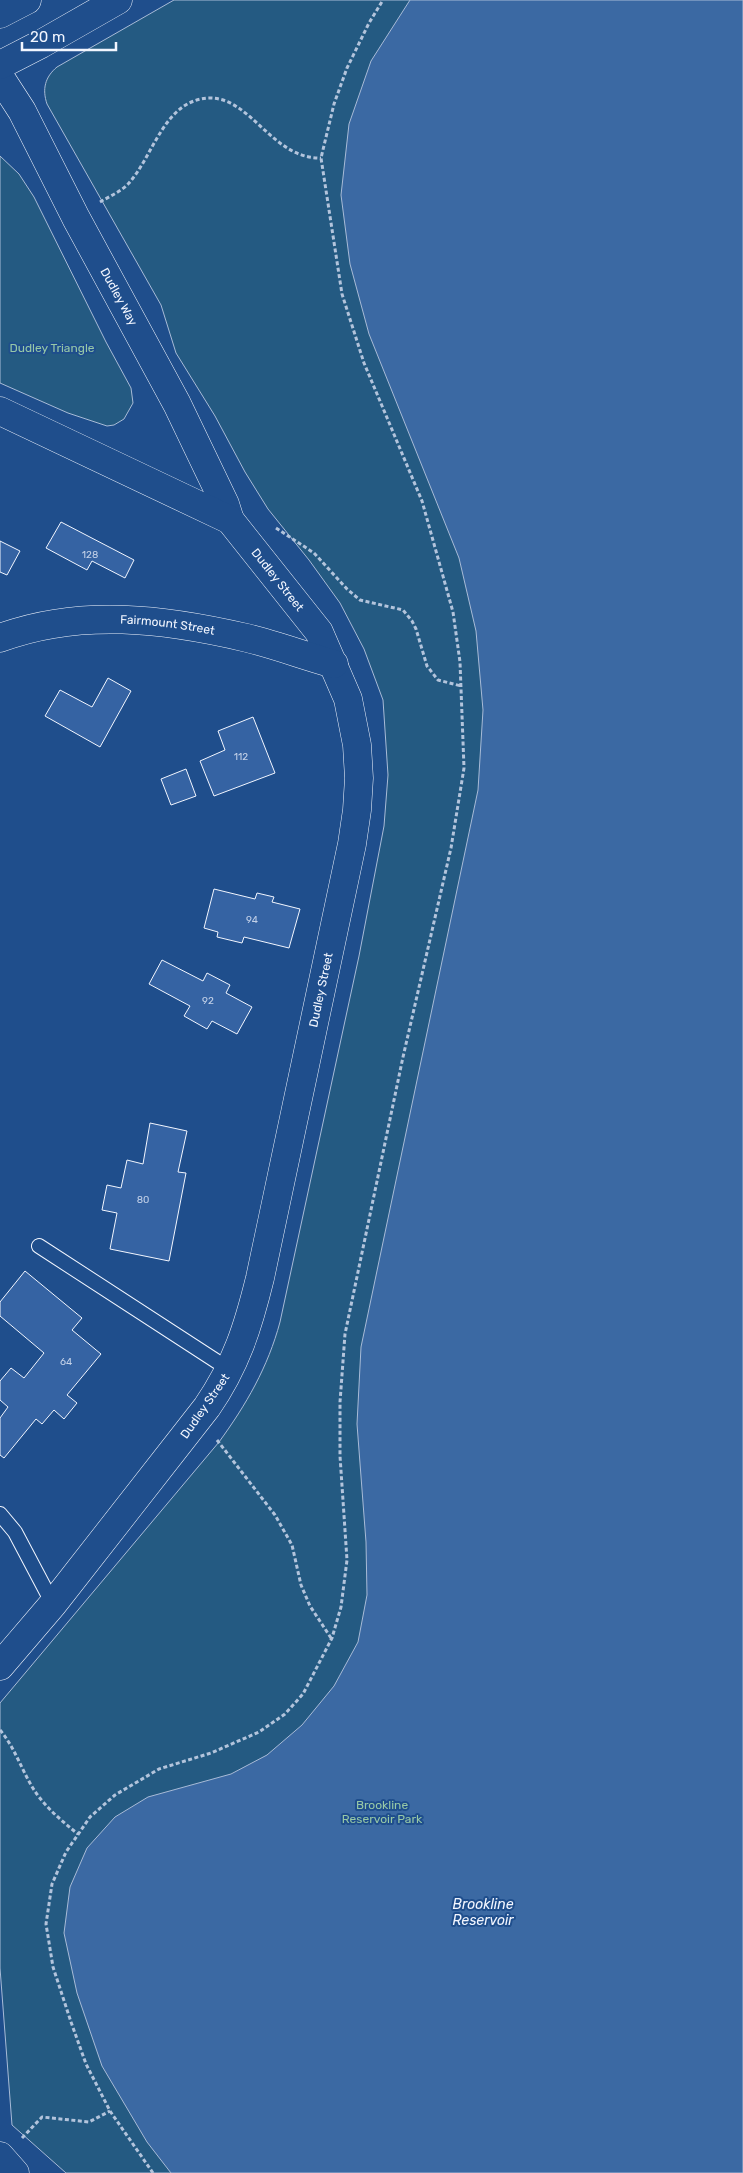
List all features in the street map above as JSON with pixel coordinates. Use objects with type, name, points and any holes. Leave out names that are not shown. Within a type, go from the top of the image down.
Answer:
[{"type":"street","points":[[0,14],[27,0]]},
{"type":"street","points":[[0,65],[118,0]]},
{"type":"street","name":"Dudley Way","points":[[0,77],[22,111],[76,218],[177,404],[230,520]]},
{"type":"street","name":"Dudley Street","points":[[0,411],[230,520],[319,632],[348,699],[357,745],[359,778],[357,810],[342,891],[260,1278],[246,1329],[230,1370],[207,1407],[53,1604],[0,1666]]},
{"type":"street","name":"Fairmount Street","points":[[0,638],[17,632],[68,621],[92,619],[135,620],[180,625],[248,638],[334,664]]},
{"type":"street","points":[[9,2150],[15,2173]]},
{"type":"lane","points":[[39,1246],[230,1370]]},
{"type":"lane","points":[[0,1514],[16,1532],[53,1604]]},
{"type":"path","points":[[152,2173],[110,2111],[86,2064],[71,2022],[53,1968],[46,1924],[52,1884],[66,1852],[90,1817],[115,1795],[160,1769],[211,1753],[251,1736],[285,1714],[303,1694],[332,1638],[341,1607],[347,1560],[340,1456],[340,1402],[345,1334],[403,1057],[450,848],[464,768],[460,662],[453,612],[422,501],[364,363],[342,294],[321,158],[334,104],[347,68],[369,23],[383,0]]},
{"type":"path","points":[[97,204],[127,185],[141,169],[167,122],[178,111],[198,99],[212,98],[224,101],[246,114],[285,148],[302,156],[321,158]]},
{"type":"path","points":[[274,526],[314,553],[347,589],[360,600],[403,610],[416,629],[427,666],[438,680],[461,686]]},
{"type":"path","points":[[215,1438],[275,1514],[292,1545],[301,1585],[310,1606],[332,1638]]},
{"type":"path","points":[[0,1730],[10,1743],[25,1775],[39,1797],[54,1814],[78,1834]]},
{"type":"path","points":[[9,2150],[42,2118],[89,2122],[110,2111]]},
{"type":"green space","name":"Brookline Reservoir","points":[[174,0],[743,0],[743,2173],[66,2173],[12,2125],[0,1968],[0,1703],[219,1442],[247,1400],[263,1370],[280,1322],[359,956],[384,826],[388,775],[383,700],[364,649],[340,603],[309,560],[268,509],[245,472],[215,416],[176,353],[161,305],[47,104],[45,88],[47,79],[57,67]]},
{"type":"green space","name":"Dudley Triangle","points":[[0,156],[19,174],[34,197],[131,388],[133,403],[124,419],[114,425],[107,426],[68,413],[0,383]]},
{"type":"water","name":"Brookline Reservoir","points":[[410,0],[743,0],[743,2173],[171,2173],[147,2142],[102,2066],[77,1993],[64,1933],[70,1887],[87,1848],[115,1817],[148,1797],[231,1774],[267,1755],[302,1725],[334,1686],[358,1642],[367,1595],[366,1542],[357,1424],[361,1347],[478,790],[483,710],[476,631],[459,558],[369,334],[350,264],[341,195],[349,124],[371,61]]},
{"type":"building","points":[[61,522],[134,560],[125,578],[92,561],[87,570],[46,548]]},
{"type":"building","points":[[0,541],[20,551],[7,575],[0,572]]},
{"type":"building","points":[[108,678],[131,691],[100,747],[45,716],[60,690],[92,707]]},
{"type":"building","points":[[253,717],[275,773],[214,796],[200,761],[225,750],[218,731]]},
{"type":"building","points":[[186,769],[196,796],[171,805],[161,779]]},
{"type":"building","points":[[214,889],[255,899],[257,893],[274,897],[272,902],[300,909],[289,948],[244,937],[242,943],[217,937],[218,932],[204,928]]},
{"type":"building","points":[[162,960],[203,981],[207,973],[230,985],[226,993],[252,1007],[237,1034],[212,1021],[207,1029],[184,1016],[190,1006],[149,984]]},
{"type":"building","points":[[150,1123],[187,1131],[178,1172],[186,1173],[169,1261],[110,1249],[117,1213],[102,1210],[107,1185],[121,1188],[127,1160],[143,1164]]},
{"type":"building","points":[[25,1271],[82,1318],[72,1330],[101,1354],[67,1395],[77,1403],[64,1419],[54,1410],[42,1424],[36,1419],[4,1458],[0,1455],[0,1418],[8,1407],[0,1400],[0,1381],[11,1368],[24,1378],[44,1353],[0,1316],[0,1302]]},
{"type":"park label","name":"Brookline Reservoir Park","points":[[382,1812]]}]
